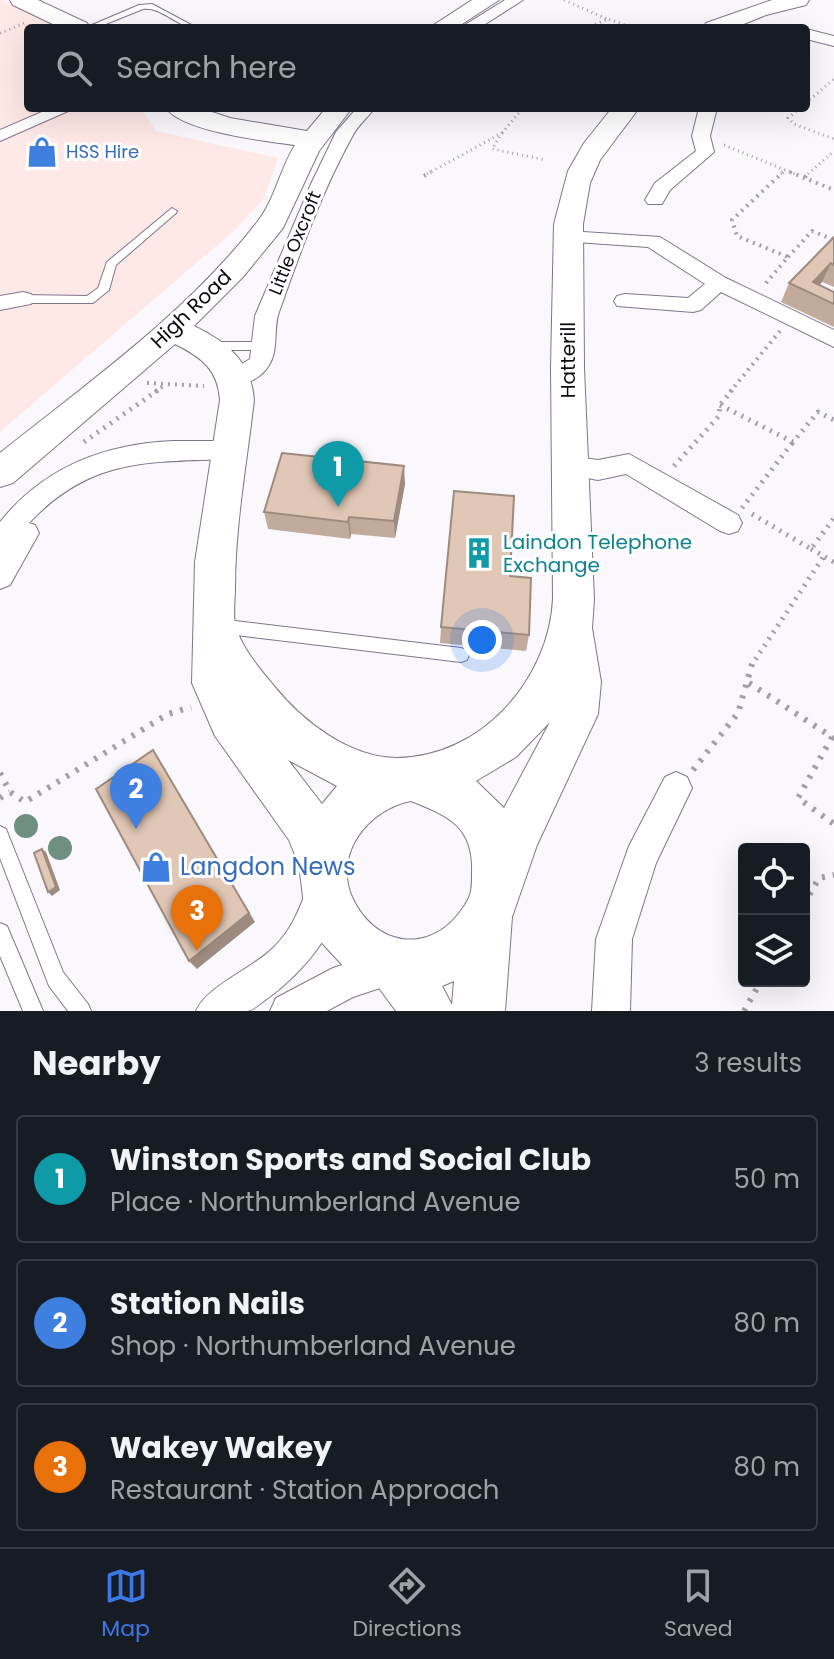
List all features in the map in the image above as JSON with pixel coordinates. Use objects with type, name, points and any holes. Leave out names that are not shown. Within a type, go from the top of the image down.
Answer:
[{"type":"street","points":[[21,0],[71,24]]},
{"type":"street","points":[[447,24],[488,0]]},
{"type":"street","points":[[475,24],[516,0]]},
{"type":"street","points":[[723,24],[767,5],[798,0]]},
{"type":"street","points":[[810,35],[834,41]]},
{"type":"street","points":[[0,136],[57,112]]},
{"type":"street","points":[[188,112],[212,122],[312,140]]},
{"type":"street","name":"High Road","points":[[0,473],[173,329],[232,270],[273,222],[312,140],[336,112]]},
{"type":"street","name":"Little Oxcroft","points":[[265,346],[266,316],[327,166],[345,132],[362,112]]},
{"type":"street","name":"Hatterill","points":[[478,1011],[482,949],[492,904],[515,837],[576,714],[580,697],[580,674],[571,629],[568,237],[573,194],[587,159],[623,112]]},
{"type":"street","points":[[655,200],[662,187],[703,156],[705,148],[701,136],[707,112]]},
{"type":"street","points":[[568,237],[653,231],[719,283],[834,339]]},
{"type":"street","points":[[625,301],[693,305],[719,283]]},
{"type":"street","points":[[0,303],[23,299]]},
{"type":"street","points":[[173,329],[222,357],[236,378],[237,400],[215,562],[212,664],[217,694],[231,721],[308,825],[328,903],[348,936],[369,954],[395,966],[427,1011]]},
{"type":"street","points":[[236,378],[257,366],[265,346]]},
{"type":"street","points":[[0,545],[24,509],[88,467],[117,457],[229,450]]},
{"type":"street","points":[[569,466],[598,470],[629,464],[659,482],[736,515]]},
{"type":"street","points":[[0,577],[34,519],[63,481]]},
{"type":"street","points":[[214,625],[241,680],[260,708],[280,728],[305,747],[347,769],[406,780]]},
{"type":"street","name":"Hatterill","points":[[323,874],[329,837],[339,818],[367,793],[406,780],[431,777],[480,755],[531,715],[555,677],[571,629]]},
{"type":"street","name":"Hatterill","points":[[395,966],[426,967],[451,956],[476,933],[492,904],[497,853],[483,819],[453,791],[406,780]]},
{"type":"street","points":[[611,1011],[614,939],[641,858],[676,788]]},
{"type":"street","points":[[215,1011],[278,971],[297,950],[313,927],[323,874]]},
{"type":"street","points":[[289,1011],[346,981],[395,966]]},
{"type":"lane","points":[[99,24],[152,6],[186,24]]},
{"type":"lane","points":[[23,299],[89,300],[103,290],[111,264],[172,211]]},
{"type":"lane","points":[[207,346],[265,346]]},
{"type":"lane","points":[[214,625],[461,655]]},
{"type":"lane","points":[[0,835],[56,979],[81,1011]]},
{"type":"lane","points":[[0,933],[33,1011]]},
{"type":"path","points":[[564,0],[622,24]]},
{"type":"path","points":[[596,24],[608,19]]},
{"type":"path","points":[[810,100],[834,79]]},
{"type":"path","points":[[520,112],[492,149],[546,160]]},
{"type":"path","points":[[795,112],[788,118],[794,124],[834,139]]},
{"type":"path","points":[[424,176],[502,133]]},
{"type":"path","points":[[701,136],[834,190]]},
{"type":"path","points":[[805,178],[834,151]]},
{"type":"path","points":[[785,170],[732,220],[737,236],[788,257]]},
{"type":"path","points":[[751,300],[812,231],[834,240]]},
{"type":"path","points":[[659,482],[719,416],[720,405],[791,318]]},
{"type":"path","points":[[141,382],[165,385]]},
{"type":"path","points":[[720,405],[793,442]]},
{"type":"path","points":[[834,420],[818,412],[736,515],[834,562]]},
{"type":"path","points":[[811,549],[834,518]]},
{"type":"path","points":[[676,788],[739,716],[749,683],[748,671],[824,556]]},
{"type":"path","points":[[749,683],[833,736],[798,798],[834,824]]},
{"type":"path","points":[[0,773],[10,792],[25,802],[168,714],[195,706]]},
{"type":"path","points":[[0,798],[10,792]]},
{"type":"path","points":[[810,894],[819,878],[834,875]]},
{"type":"path","points":[[744,1011],[758,987]]},
{"type":"shaded area","points":[[0,0],[17,4],[56,24],[24,24],[24,112],[144,112],[156,131],[278,158],[264,198],[238,227],[0,432]]},
{"type":"building","points":[[834,237],[834,265],[831,263],[813,282],[834,292],[834,304],[789,283]]},
{"type":"building","points":[[282,453],[404,466],[394,521],[349,517],[348,522],[264,512]]},
{"type":"building","name":"Laindon Telephone Exchange","points":[[454,491],[514,496],[510,576],[531,578],[529,635],[441,627]]},
{"type":"building","points":[[153,750],[249,913],[189,961],[96,789]]},
{"type":"building","points":[[42,849],[56,887],[48,892],[34,853]]},
{"type":"place","name":"HSS Hire","points":[[42,152]]},
{"type":"place","name":"Winston Sports and Social Club","points":[[338,507]]},
{"type":"place","name":"Laindon Telephone Exchange","points":[[479,553]]},
{"type":"place","name":"Station Nails","points":[[136,829]]},
{"type":"place","name":"Langdon News","points":[[156,867]]},
{"type":"place","name":"Wakey Wakey","points":[[197,951]]}]
